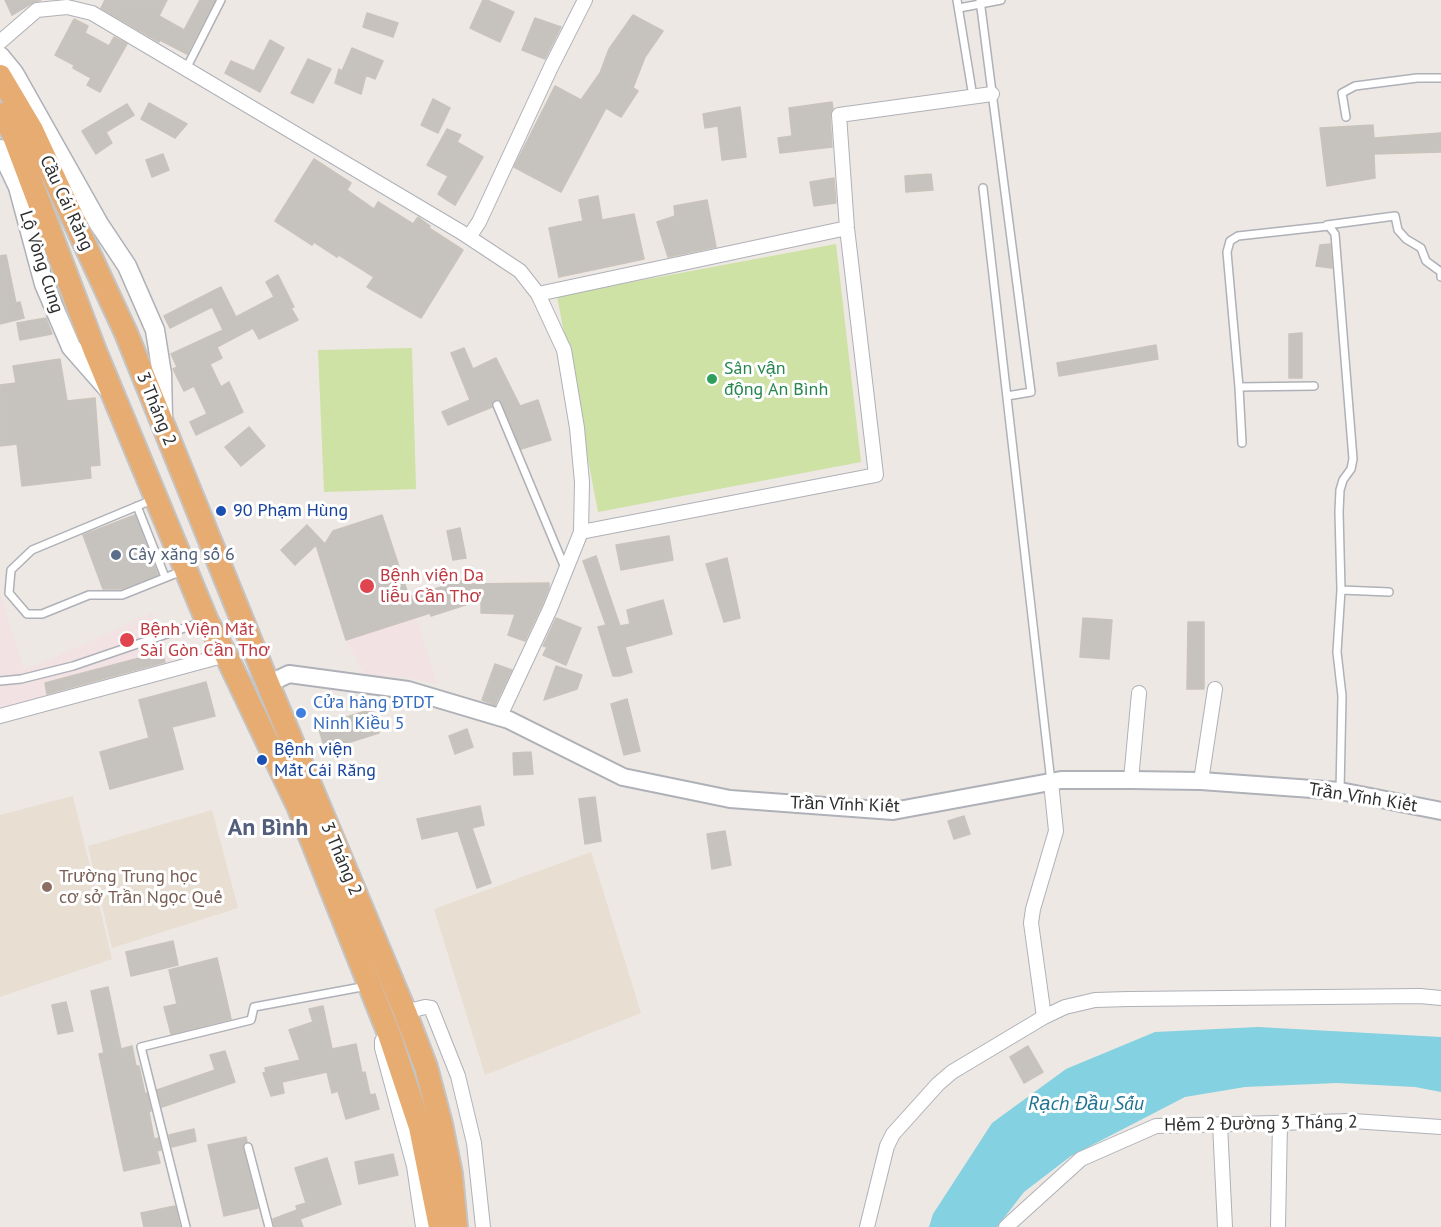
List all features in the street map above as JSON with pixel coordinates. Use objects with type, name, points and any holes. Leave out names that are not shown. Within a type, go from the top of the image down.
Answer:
[{"type":"highway","name":"Cầu Cái Răng","points":[[0,76],[32,130],[126,333]]},
{"type":"highway","name":"Cầu Cái Răng","points":[[0,114],[12,131],[95,351]]},
{"type":"highway","name":"3 Tháng 2","points":[[126,333],[426,1067],[440,1227]]},
{"type":"highway","name":"3 Tháng 2","points":[[95,351],[114,398],[147,502],[187,569],[207,621],[226,655],[298,806],[389,1034],[451,1174],[456,1227]]},
{"type":"main road","points":[[0,56],[14,73],[99,224],[127,266],[155,330],[162,374],[163,426]]},
{"type":"main road","name":"Lộ Vòng Cung","points":[[0,149],[18,187],[44,284],[71,346],[114,398]]},
{"type":"street","points":[[469,237],[479,222],[551,67],[585,0]]},
{"type":"street","points":[[0,42],[37,10],[67,7],[92,14],[469,237],[520,271],[538,294],[564,350],[578,428],[582,482],[581,532],[550,609],[499,718]]},
{"type":"street","points":[[581,532],[876,475],[847,228],[838,115],[992,94]]},
{"type":"street","points":[[538,294],[847,228]]},
{"type":"street","points":[[0,716],[226,655]]},
{"type":"street","name":"Trần Vĩnh Kiết","points":[[268,684],[288,674],[408,690],[509,720],[623,777],[730,799],[893,810],[1061,780],[1201,781],[1340,791],[1441,811]]},
{"type":"street","points":[[1201,781],[1215,689]]},
{"type":"street","points":[[1131,780],[1139,693]]},
{"type":"street","points":[[1044,1017],[1031,924],[1033,909],[1056,831],[1051,782]]},
{"type":"street","points":[[867,1227],[887,1146],[893,1134],[938,1084],[952,1072],[1044,1017],[1065,1007],[1095,1000],[1408,996],[1441,998]]},
{"type":"street","points":[[405,1012],[425,1007],[431,1008],[458,1076],[474,1143],[483,1227]]},
{"type":"street","points":[[389,1034],[382,1041],[382,1048],[414,1166],[423,1227]]},
{"type":"street","name":"Hẻm 2 Đường 3 Tháng 2","points":[[1006,1227],[1081,1159],[1156,1126],[1353,1121],[1441,1127]]},
{"type":"street","points":[[1278,1227],[1280,1123]]},
{"type":"street","points":[[1220,1124],[1225,1227]]},
{"type":"lane","points":[[186,69],[220,0]]},
{"type":"lane","points":[[957,0],[973,97]]},
{"type":"lane","points":[[959,8],[980,2],[1001,0]]},
{"type":"lane","points":[[980,2],[1031,392],[1007,396]]},
{"type":"lane","points":[[1346,117],[1342,93],[1355,86],[1417,78],[1441,78]]},
{"type":"lane","points":[[983,188],[1051,782]]},
{"type":"lane","points":[[1242,443],[1227,252],[1230,241],[1238,236],[1395,216],[1398,230],[1406,239],[1421,248],[1426,261],[1441,272],[1441,277]]},
{"type":"lane","points":[[1324,226],[1332,228],[1335,234],[1353,459],[1351,469],[1343,480],[1340,490],[1339,512],[1341,590],[1337,652],[1342,696],[1340,791]]},
{"type":"lane","points":[[1239,387],[1314,386]]},
{"type":"lane","points":[[497,405],[566,570]]},
{"type":"lane","points":[[165,578],[147,502],[32,550],[11,570],[9,593],[27,614],[42,614],[89,595],[122,595],[165,578],[187,569]]},
{"type":"lane","points":[[1341,590],[1389,592]]},
{"type":"lane","points":[[0,681],[21,679],[73,666],[207,621]]},
{"type":"lane","points":[[186,1227],[141,1047],[251,1020],[254,1007],[370,986]]},
{"type":"lane","points":[[248,1147],[269,1227]]},
{"type":"shaded area","name":"Bệnh viện Da liễu Cần Thơ","points":[[382,515],[438,685],[411,678],[365,675],[346,640],[318,554],[333,531]]},
{"type":"shaded area","name":"Bệnh Viện Mắt Sài Gòn Cần Thơ","points":[[0,593],[24,669],[40,664],[152,613],[174,667],[0,713]]},
{"type":"shaded area","name":"Trường Trung học cơ sở Trần Ngọc Quế","points":[[73,796],[112,959],[0,997],[0,815]]},
{"type":"shaded area","points":[[212,810],[238,908],[112,948],[88,846]]},
{"type":"shaded area","points":[[591,852],[641,1013],[485,1075],[434,909]]},
{"type":"green space","name":"Sân vận động An Bình","points":[[836,244],[861,462],[598,512],[557,296]]},
{"type":"green space","points":[[412,348],[416,489],[324,492],[318,350]]},
{"type":"water","name":"Rạch Đầu Sấu","points":[[1258,1027],[1441,1037],[1441,1092],[1415,1087],[1337,1083],[1245,1087],[1185,1097],[1071,1156],[1024,1192],[997,1227],[929,1227],[933,1214],[992,1123],[1066,1069],[1155,1032]]},
{"type":"building","points":[[5,0],[41,0],[12,15]]},
{"type":"building","points":[[105,0],[167,0],[159,16],[184,30],[200,0],[215,0],[187,54],[160,40],[159,42],[101,8]]},
{"type":"building","points":[[483,0],[514,12],[500,42],[470,28]]},
{"type":"building","points":[[367,13],[398,23],[393,37],[363,27]]},
{"type":"building","points":[[633,15],[663,31],[645,57],[633,88],[638,91],[621,117],[606,108],[561,192],[514,167],[555,86],[581,100],[600,73],[609,49]]},
{"type":"building","points":[[535,18],[561,27],[545,59],[522,50]]},
{"type":"building","points":[[74,19],[88,26],[85,33],[109,46],[114,37],[127,44],[100,92],[87,85],[91,78],[73,68],[74,65],[55,55]]},
{"type":"building","points":[[270,40],[284,48],[260,92],[225,73],[231,61],[254,71]]},
{"type":"building","points":[[352,48],[383,61],[375,79],[366,75],[361,94],[335,83],[339,69],[342,71]]},
{"type":"building","points":[[308,59],[331,69],[313,103],[291,93]]},
{"type":"building","points":[[433,99],[450,108],[438,133],[421,125]]},
{"type":"building","points":[[832,102],[833,109],[830,116],[832,147],[780,153],[778,138],[792,136],[789,108]]},
{"type":"building","points":[[149,103],[187,124],[175,138],[141,119]]},
{"type":"building","points":[[127,104],[134,115],[106,132],[112,143],[96,154],[82,131]]},
{"type":"building","points":[[740,107],[746,157],[722,160],[718,126],[705,128],[703,114]]},
{"type":"building","points":[[1373,125],[1374,138],[1441,133],[1441,152],[1374,154],[1375,178],[1327,186],[1320,128]]},
{"type":"building","points":[[447,129],[461,135],[457,142],[483,157],[455,205],[438,194],[448,176],[427,165]]},
{"type":"building","points":[[163,154],[169,170],[152,177],[146,160]]},
{"type":"building","points":[[314,159],[351,183],[347,190],[374,209],[378,202],[413,224],[418,217],[430,226],[429,228],[463,250],[421,318],[367,287],[374,277],[314,242],[312,245],[275,221]]},
{"type":"building","points":[[931,174],[933,190],[906,192],[905,176]]},
{"type":"building","points":[[834,178],[836,203],[814,206],[810,182]]},
{"type":"building","points":[[598,196],[602,220],[634,214],[644,259],[559,277],[549,228],[583,221],[579,200]]},
{"type":"building","points":[[707,200],[716,247],[668,257],[657,222],[675,216],[674,206]]},
{"type":"building","points":[[1330,244],[1332,268],[1316,266],[1320,245]]},
{"type":"building","points":[[6,255],[16,303],[20,302],[24,318],[0,324],[0,256]]},
{"type":"building","points":[[278,275],[298,320],[259,339],[253,328],[217,347],[222,358],[210,364],[221,387],[229,382],[243,412],[196,435],[190,422],[207,414],[194,386],[184,391],[173,369],[177,367],[171,354],[223,330],[212,307],[170,328],[164,316],[221,287],[236,317],[274,297],[266,282]]},
{"type":"building","points":[[46,318],[52,334],[20,340],[17,323]]},
{"type":"building","points":[[1302,333],[1302,378],[1289,378],[1289,334]]},
{"type":"building","points":[[1156,345],[1158,359],[1059,376],[1057,363]]},
{"type":"building","points":[[464,348],[473,369],[496,358],[520,406],[538,400],[551,440],[521,449],[502,403],[498,400],[493,401],[492,407],[448,425],[442,412],[470,400],[451,353]]},
{"type":"building","points":[[60,359],[67,401],[95,398],[100,465],[90,466],[91,478],[22,486],[17,444],[0,446],[0,385],[16,383],[13,366]]},
{"type":"building","points":[[249,427],[265,446],[241,466],[225,447]]},
{"type":"building","points":[[135,515],[158,575],[121,589],[103,589],[83,535]]},
{"type":"building","name":"Bệnh viện Da liễu Cần Thơ","points":[[382,515],[409,597],[463,580],[464,584],[549,583],[542,605],[525,641],[508,635],[515,614],[481,613],[481,600],[431,616],[430,613],[346,640],[316,545],[295,565],[281,550],[307,525],[325,544],[333,531]]},
{"type":"building","points":[[460,528],[466,558],[453,560],[447,531]]},
{"type":"building","points":[[669,536],[673,560],[621,570],[616,545]]},
{"type":"building","points":[[596,556],[620,626],[630,624],[627,610],[663,600],[672,634],[625,647],[632,672],[619,676],[613,676],[598,627],[606,625],[583,561]]},
{"type":"building","points":[[727,558],[740,618],[724,622],[706,564]]},
{"type":"building","points":[[556,618],[581,628],[566,665],[543,655],[547,647],[543,646]]},
{"type":"building","points":[[1083,618],[1112,620],[1109,659],[1080,657]]},
{"type":"building","points":[[1188,622],[1204,622],[1204,689],[1187,689]]},
{"type":"building","points":[[162,652],[165,662],[47,694],[45,683]]},
{"type":"building","points":[[495,664],[512,670],[495,705],[482,700]]},
{"type":"building","points":[[556,666],[582,675],[577,689],[544,700]]},
{"type":"building","points":[[206,682],[215,716],[172,727],[183,769],[110,789],[100,752],[149,738],[139,700]]},
{"type":"building","points":[[627,699],[640,751],[624,755],[611,704]]},
{"type":"building","points":[[372,709],[379,733],[325,750],[318,726]]},
{"type":"building","points":[[467,729],[473,747],[455,754],[449,736]]},
{"type":"building","points":[[531,752],[533,774],[514,775],[513,753]]},
{"type":"building","points":[[595,797],[601,841],[585,844],[579,799]]},
{"type":"building","points":[[480,806],[484,825],[472,828],[491,883],[477,888],[458,831],[422,839],[417,819]]},
{"type":"building","points":[[964,816],[970,834],[954,839],[948,821]]},
{"type":"building","points":[[725,831],[731,865],[712,869],[707,834]]},
{"type":"building","points":[[173,941],[178,965],[131,976],[126,952]]},
{"type":"building","points":[[217,958],[231,1019],[171,1034],[164,1007],[177,1004],[169,970]]},
{"type":"building","points":[[108,987],[121,1049],[132,1046],[136,1066],[139,1066],[145,1094],[147,1093],[154,1139],[158,1138],[161,1150],[157,1151],[160,1163],[124,1171],[99,1054],[104,1053],[91,991]]},
{"type":"building","points":[[66,1002],[73,1031],[58,1034],[52,1005]]},
{"type":"building","points":[[323,1006],[332,1049],[356,1044],[362,1073],[365,1072],[370,1095],[375,1094],[379,1109],[346,1119],[338,1091],[332,1093],[327,1072],[282,1082],[284,1093],[271,1096],[263,1073],[266,1072],[265,1068],[300,1060],[289,1030],[313,1022],[309,1009]]},
{"type":"building","points":[[1028,1046],[1043,1072],[1024,1083],[1010,1057]]},
{"type":"building","points":[[225,1051],[235,1082],[162,1107],[157,1090],[215,1070],[210,1055]]},
{"type":"building","points":[[194,1129],[196,1141],[172,1147],[169,1135]]},
{"type":"building","points":[[246,1137],[247,1142],[244,1143],[243,1148],[258,1208],[224,1216],[208,1145]]},
{"type":"building","points":[[393,1154],[398,1175],[359,1184],[355,1162]]},
{"type":"building","points":[[327,1158],[341,1204],[300,1219],[296,1206],[306,1203],[295,1168]]},
{"type":"building","points":[[175,1206],[180,1227],[144,1227],[141,1213]]},
{"type":"building","points":[[297,1210],[303,1227],[275,1227],[273,1219]]},
{"type":"place","name":"Sân vận động An Bình","points":[[712,379]]},
{"type":"place","name":"90 Phạm Hùng","points":[[221,511]]},
{"type":"place","name":"Cây xăng số 6","points":[[116,555]]},
{"type":"place","name":"Bệnh viện Da liễu Cần Thơ","points":[[367,586]]},
{"type":"place","name":"Bệnh Viện Mắt Sài Gòn Cần Thơ","points":[[127,640]]},
{"type":"place","name":"Cửa hàng ĐTDT Ninh Kiều 5","points":[[301,713]]},
{"type":"place","name":"Bệnh viện Mắt Cái Răng","points":[[262,760]]},
{"type":"place","name":"Trường Trung học cơ sở Trần Ngọc Quế","points":[[47,887]]},
{"type":"district","name":"An Bình","points":[[268,828]]}]
